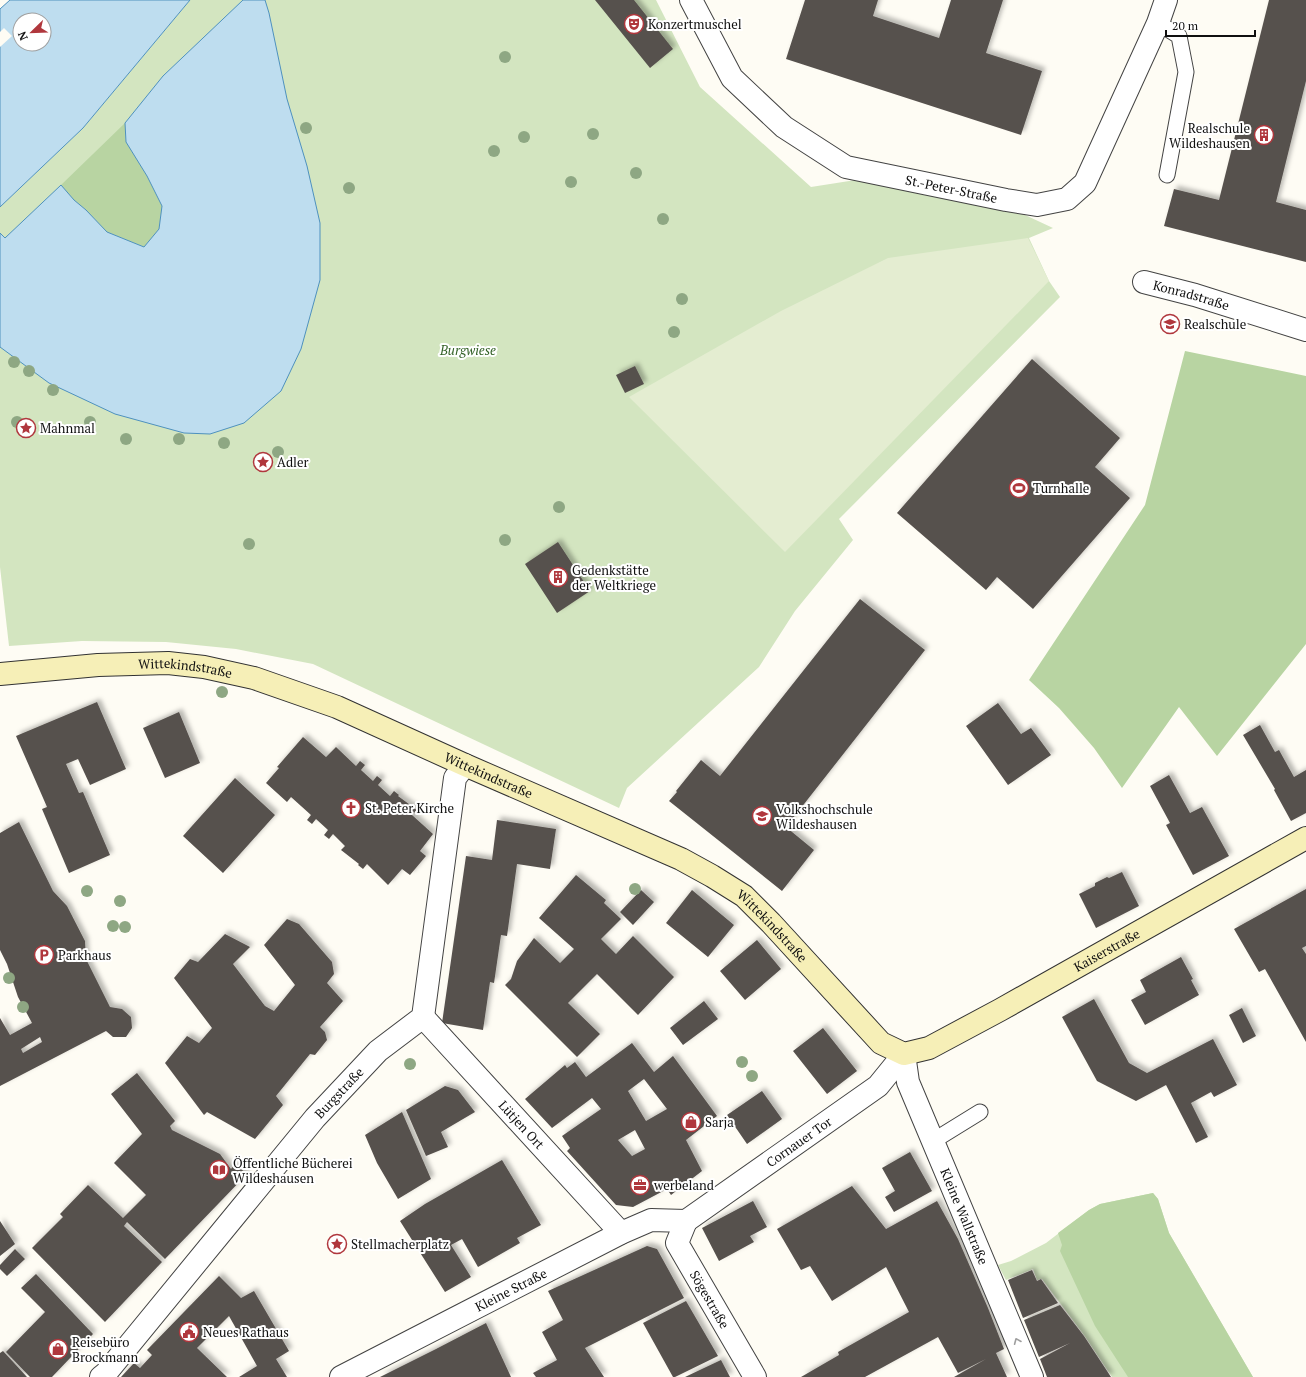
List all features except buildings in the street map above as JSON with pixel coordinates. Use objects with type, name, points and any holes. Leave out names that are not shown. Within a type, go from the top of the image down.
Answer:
[{"type":"street","name":"St.-Peter-Straße","points":[[690,0],[732,78],[784,127],[846,167],[1037,205],[1067,199],[1085,182],[1158,23],[1166,0]]},
{"type":"street","name":"Konradstraße","points":[[1144,282],[1196,296],[1306,330]]},
{"type":"street","name":"Wittekindstraße","points":[[0,674],[98,665],[168,663],[211,669],[254,678],[337,707],[465,765],[681,859],[712,876],[744,896],[772,923],[881,1043],[904,1054]]},
{"type":"street","points":[[423,1017],[455,778],[465,765]]},
{"type":"street","name":"Kaiserstraße","points":[[904,1054],[929,1048],[1306,838]]},
{"type":"street","name":"Lütjen Ort","points":[[423,1017],[621,1232]]},
{"type":"street","name":"Burgstraße","points":[[100,1377],[106,1373],[315,1118],[378,1051],[423,1017]]},
{"type":"street","name":"Kleine Wallstraße","points":[[904,1054],[908,1082],[1032,1377]]},
{"type":"street","name":"Cornauer Tor","points":[[686,1221],[878,1086],[904,1054]]},
{"type":"street","name":"Kleine Straße","points":[[341,1377],[621,1232],[651,1220],[686,1221]]},
{"type":"street","name":"Sögestraße","points":[[686,1221],[677,1243],[755,1377]]},
{"type":"lane","points":[[1158,23],[1179,36],[1186,72],[1167,175]]},
{"type":"lane","points":[[933,1141],[980,1112]]},
{"type":"green space","name":"Burgwiese","points":[[190,0],[656,0],[700,87],[811,187],[862,179],[1006,206],[1053,228],[1029,238],[1049,281],[1060,297],[839,519],[853,540],[795,611],[759,667],[627,788],[619,808],[313,664],[236,649],[166,642],[82,641],[9,646],[0,567],[0,207],[83,128]]},
{"type":"green space","points":[[125,123],[126,142],[147,176],[162,206],[159,229],[144,247],[107,232],[74,200],[61,185]]},
{"type":"green space","points":[[1028,238],[1049,281],[785,552],[629,397],[781,311],[888,258]]},
{"type":"green space","points":[[1185,351],[1306,376],[1306,644],[1217,756],[1179,707],[1122,788],[1094,748],[1059,708],[1029,680],[1145,505]]},
{"type":"green space","points":[[1153,1193],[1158,1199],[1169,1233],[1253,1377],[1112,1377],[1084,1335],[1042,1279],[1037,1280],[1033,1269],[1006,1280],[998,1265],[1011,1261],[1046,1243],[1089,1210],[1100,1204]]},
{"type":"green space","points":[[1153,1193],[1158,1199],[1169,1233],[1253,1377],[1128,1377],[1095,1326],[1060,1251],[1062,1245],[1058,1233],[1089,1210],[1100,1204]]},
{"type":"water","points":[[10,0],[190,0],[83,128],[0,207],[0,9]]},
{"type":"water","points":[[243,0],[265,0],[269,13],[287,99],[307,166],[320,223],[320,280],[301,349],[281,391],[244,423],[210,434],[184,433],[115,414],[49,383],[0,347],[0,233],[5,238],[61,185],[74,200],[107,232],[144,247],[159,229],[162,206],[147,176],[126,142],[125,123],[163,76]]},
{"type":"pier","points":[[4,28],[12,36],[0,47],[0,32]]},
{"type":"place","name":"Konzertmuschel","points":[[634,24]]},
{"type":"place","name":"Realschule Wildeshausen","points":[[1264,135]]},
{"type":"place","name":"Realschule","points":[[1170,324]]},
{"type":"place","name":"Mahnmal","points":[[26,428]]},
{"type":"place","name":"Adler","points":[[263,462]]},
{"type":"place","name":"Turnhalle","points":[[1019,488]]},
{"type":"place","name":"Gedenkstätte der Weltkriege","points":[[558,577]]},
{"type":"place","name":"St. Peter Kirche","points":[[351,808]]},
{"type":"place","name":"Volkshochschule Wildeshausen","points":[[762,816]]},
{"type":"place","name":"Parkhaus","points":[[44,955]]},
{"type":"place","name":"Sarja","points":[[691,1122]]},
{"type":"place","name":"Öffentliche Bücherei Wildeshausen","points":[[219,1170]]},
{"type":"place","name":"werbeland","points":[[640,1185]]},
{"type":"place","name":"Stellmacherplatz","points":[[337,1244]]},
{"type":"place","name":"Neues Rathaus","points":[[189,1332]]},
{"type":"place","name":"Reisebüro Brockmann","points":[[58,1349]]}]
